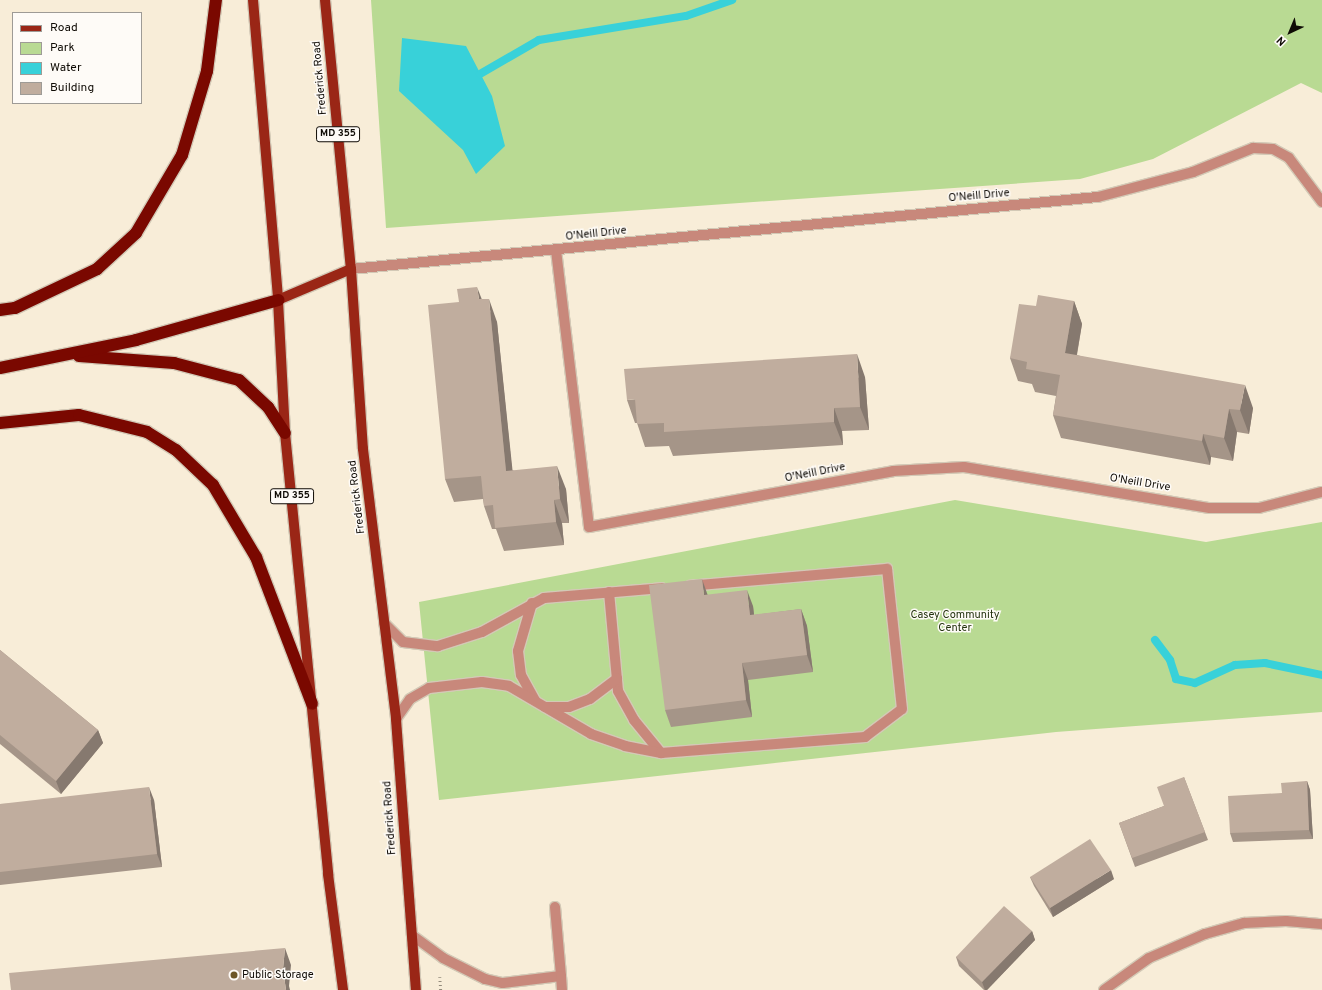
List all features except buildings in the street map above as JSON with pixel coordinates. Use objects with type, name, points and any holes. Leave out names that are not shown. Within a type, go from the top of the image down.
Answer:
[{"type":"highway","points":[[0,310],[15,308],[97,269],[136,233],[182,155],[207,71],[216,0]]},
{"type":"highway","points":[[0,368],[136,340],[278,300]]},
{"type":"highway","points":[[64,355],[174,362],[240,380],[268,407],[286,433]]},
{"type":"highway","points":[[0,423],[79,415],[147,432],[176,450],[213,485],[256,557],[312,704]]},
{"type":"main road","name":"MD 355","points":[[252,0],[278,300],[286,433],[312,704],[343,990]]},
{"type":"main road","name":"Frederick Road","points":[[325,0],[351,268],[363,449],[396,719],[416,990]]},
{"type":"main road","name":"O'Neill Drive","points":[[278,300],[351,268]]},
{"type":"street","name":"O'Neill Drive","points":[[351,268],[556,250],[1098,196],[1194,172],[1253,148],[1273,148],[1289,158],[1322,202]]},
{"type":"street","name":"O'Neill Drive","points":[[556,250],[589,528],[901,470],[964,467],[1210,508],[1259,508],[1322,492]]},
{"type":"street","points":[[384,623],[403,642],[438,646],[482,632],[532,603],[544,598],[887,569],[902,709],[865,737],[661,753],[625,746],[591,734],[509,686],[482,682],[453,684],[429,688],[410,699],[396,719]]},
{"type":"street","points":[[609,592],[618,691],[634,720],[661,753]]},
{"type":"street","points":[[532,603],[518,651],[522,675],[535,700]]},
{"type":"street","points":[[545,707],[569,707],[590,699],[617,679]]},
{"type":"street","points":[[555,907],[562,990]]},
{"type":"street","points":[[1104,990],[1149,958],[1205,934],[1244,924],[1286,921],[1322,924]]},
{"type":"street","points":[[413,936],[463,969],[503,983]]},
{"type":"street","points":[[492,990],[503,983],[561,976]]},
{"type":"green space","points":[[371,0],[1322,0],[1322,93],[1301,83],[1153,159],[1080,179],[386,228]]},
{"type":"green space","name":"Casey Community Center","points":[[955,500],[1206,542],[1322,522],[1322,712],[1056,732],[439,800],[419,602]]},
{"type":"water","points":[[402,38],[466,46],[492,96],[505,146],[476,174],[463,150],[399,91]]},
{"type":"waterway","points":[[480,74],[539,40],[686,16],[732,0]]},
{"type":"waterway","points":[[1155,640],[1170,660],[1176,679],[1195,683],[1235,665],[1265,663],[1322,675]]},
{"type":"place","name":"Public Storage","points":[[234,975]]}]
